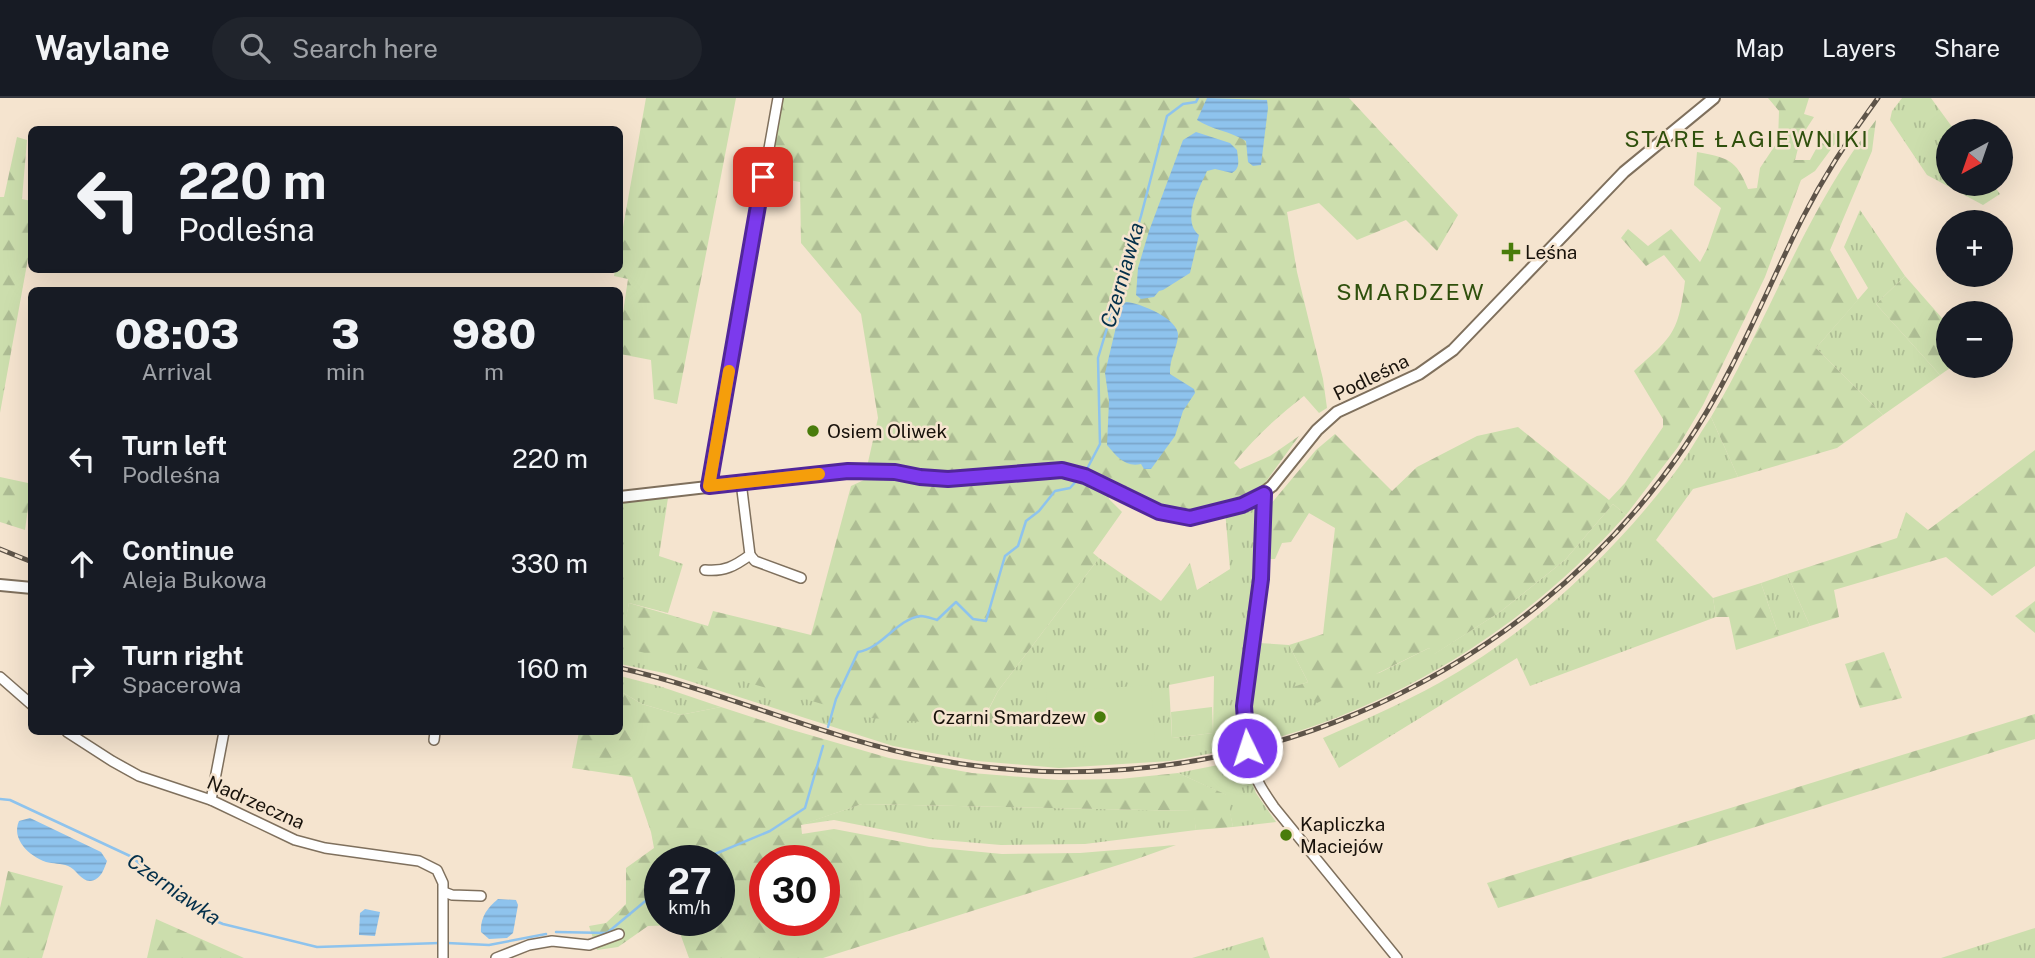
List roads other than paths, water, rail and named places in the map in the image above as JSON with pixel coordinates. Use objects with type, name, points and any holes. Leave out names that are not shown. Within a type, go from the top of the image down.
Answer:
[{"type":"street","points":[[709,486],[778,98]]},
{"type":"street","name":"Podleśna","points":[[623,497],[838,471],[895,472],[948,479],[1062,470],[1085,476],[1159,512],[1183,517],[1208,515],[1251,502],[1264,494],[1317,430],[1337,412],[1419,374],[1453,350],[1624,172],[1714,98]]},
{"type":"street","points":[[741,482],[750,555],[755,561],[801,578]]},
{"type":"street","points":[[1264,494],[1261,579],[1244,706],[1247,751],[1257,780],[1274,807],[1397,958]]},
{"type":"street","points":[[1251,502],[1264,522]]},
{"type":"street","points":[[705,569],[729,569],[750,555]]},
{"type":"street","points":[[0,585],[28,588]]},
{"type":"street","points":[[0,677],[28,702]]},
{"type":"street","name":"Nadrzeczna","points":[[72,735],[139,776],[211,800],[295,840],[325,848],[419,861],[432,867],[440,875],[444,892]]},
{"type":"street","points":[[211,800],[223,735]]},
{"type":"street","points":[[443,958],[444,892],[452,895],[481,896]]},
{"type":"street","points":[[496,958],[529,945],[552,941],[589,945],[619,934]]},
{"type":"water","points":[[1207,98],[1267,100],[1261,165],[1253,166],[1248,162],[1246,141],[1197,120]]},
{"type":"water","points":[[1196,132],[1230,143],[1237,150],[1238,166],[1232,173],[1215,169],[1207,171],[1200,186],[1193,204],[1192,221],[1199,235],[1190,273],[1159,291],[1154,297],[1141,299],[1136,295],[1138,268],[1149,231],[1183,140]]},
{"type":"water","points":[[1126,302],[1149,309],[1173,324],[1178,336],[1170,374],[1194,389],[1195,393],[1183,411],[1175,436],[1151,469],[1144,469],[1141,464],[1126,463],[1107,445],[1109,401],[1105,373],[1121,306]]},
{"type":"water","points":[[30,818],[101,852],[107,861],[103,871],[90,881],[68,866],[46,862],[33,856],[23,846],[17,834],[19,821]]},
{"type":"water","points":[[498,899],[516,900],[518,905],[513,933],[507,938],[489,939],[481,932],[482,922]]},
{"type":"water","points":[[365,909],[380,912],[375,936],[359,935],[360,913]]},
{"type":"waterway","name":"Czerniawka","points":[[1087,469],[1100,444],[1098,358],[1141,216],[1167,116],[1183,104],[1196,102],[1198,98]]},
{"type":"waterway","name":"Czerniawka","points":[[828,727],[836,699],[858,652],[875,645],[912,618],[923,616],[937,620],[956,602],[973,619],[986,621],[1005,556],[1018,546],[1026,521],[1039,511],[1055,491],[1070,488],[1077,480]]},
{"type":"waterway","name":"Czerniawka","points":[[735,846],[770,831],[805,808],[823,746]]},
{"type":"waterway","name":"Czerniawka","points":[[0,799],[10,800],[130,856],[211,919],[223,924],[317,947],[440,943]]},
{"type":"waterway","name":"Czerniawka","points":[[556,932],[607,933],[644,902]]},
{"type":"waterway","name":"Czerniawka","points":[[447,943],[489,945],[546,934]]},
{"type":"railway","points":[[623,669],[893,750],[933,759],[1041,771],[1149,767],[1254,748],[1356,714],[1451,666],[1539,605],[1617,531],[1685,446],[1702,419],[1733,363],[1810,203],[1837,157],[1878,98]]},
{"type":"railway","points":[[0,549],[28,560]]},
{"type":"place","name":"Leśna","points":[[1511,252]]},
{"type":"place","name":"Osiem Oliwek","points":[[813,431]]},
{"type":"place","name":"Czarni Smardzew","points":[[1100,717]]},
{"type":"place","name":"Kapliczka Maciejów","points":[[1286,835]]},
{"type":"district","name":"STARE ŁAGIEWNIKI","points":[[1747,138]]},
{"type":"district","name":"SMARDZEW","points":[[1411,291]]}]
